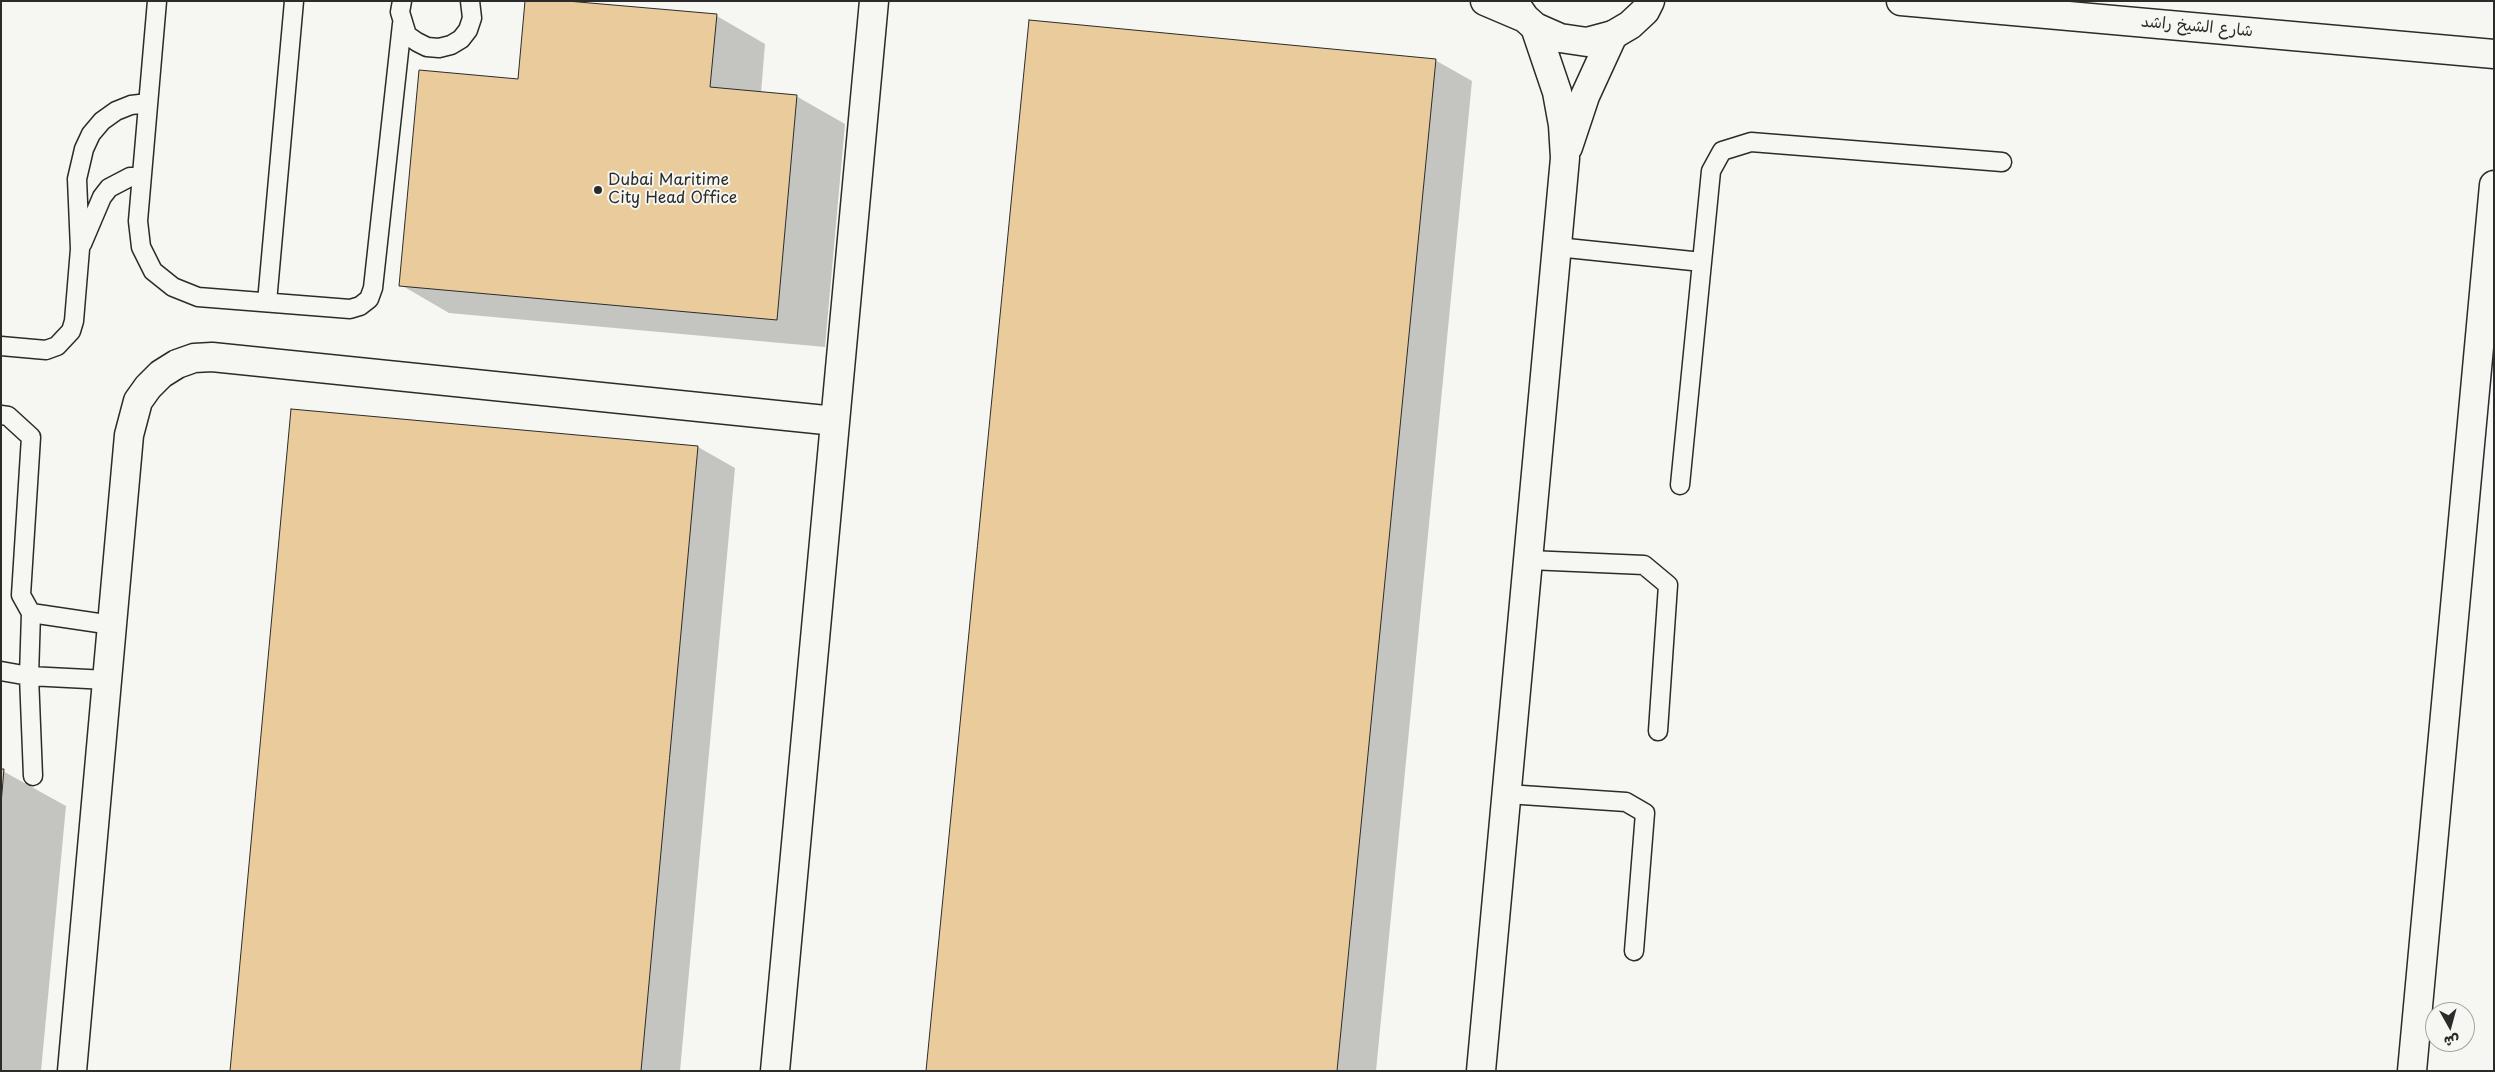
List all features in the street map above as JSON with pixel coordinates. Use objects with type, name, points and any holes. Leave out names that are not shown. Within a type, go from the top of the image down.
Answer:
[{"type":"street","points":[[775,1071],[874,1]]},
{"type":"street","points":[[1485,1],[1524,16],[1560,38],[1587,42],[1613,35],[1630,25],[1652,4]]},
{"type":"street","name":"شارع الشيخ راشد","points":[[1901,1],[2494,54]]},
{"type":"street","points":[[1481,1071],[1565,158],[1563,125],[1557,92],[1524,16]]},
{"type":"street","points":[[1565,158],[1585,96],[1613,35]]},
{"type":"street","points":[[2412,1071],[2494,185]]},
{"type":"street","points":[[72,1071],[132,417],[138,401],[148,386],[161,374],[177,364],[194,358],[212,357],[835,421]]},
{"type":"lane","points":[[157,1],[138,221],[141,247],[153,271],[173,287],[198,296],[350,309],[360,306],[369,299],[373,288],[402,24],[400,12],[402,1]]},
{"type":"lane","points":[[267,302],[294,1]]},
{"type":"lane","points":[[402,24],[407,34],[416,42],[427,47],[439,48],[451,45],[461,39],[468,30],[472,18],[470,1]]},
{"type":"lane","points":[[1,346],[46,350],[57,346],[65,340],[74,321],[80,249],[77,180],[84,149],[91,134],[109,116],[131,105],[148,103]]},
{"type":"lane","points":[[1680,485],[1711,171],[1722,151],[1751,142],[2002,162]]},
{"type":"lane","points":[[80,249],[102,197],[109,188],[130,178],[141,177]]},
{"type":"lane","points":[[1557,247],[1702,262]]},
{"type":"lane","points":[[1,415],[8,416],[31,437],[21,595],[31,613],[29,676],[33,776]]},
{"type":"lane","points":[[1528,560],[1644,565],[1668,585],[1658,731]]},
{"type":"lane","points":[[31,613],[112,625]]},
{"type":"lane","points":[[1,671],[29,676],[107,680]]},
{"type":"lane","points":[[1507,794],[1626,802],[1645,813],[1634,951]]},
{"type":"building","name":"Dubai Maritime City Head Office","points":[[525,1],[567,1],[717,14],[710,87],[797,95],[777,320],[399,286],[419,70],[518,79]]},
{"type":"building","points":[[1029,20],[1436,59],[1337,1071],[926,1071]]},
{"type":"building","points":[[291,409],[698,446],[641,1071],[230,1071]]},
{"type":"building","points":[[1,769],[4,769],[1,804]]},
{"type":"place","name":"Dubai Maritime City Head Office","points":[[598,190]]}]
